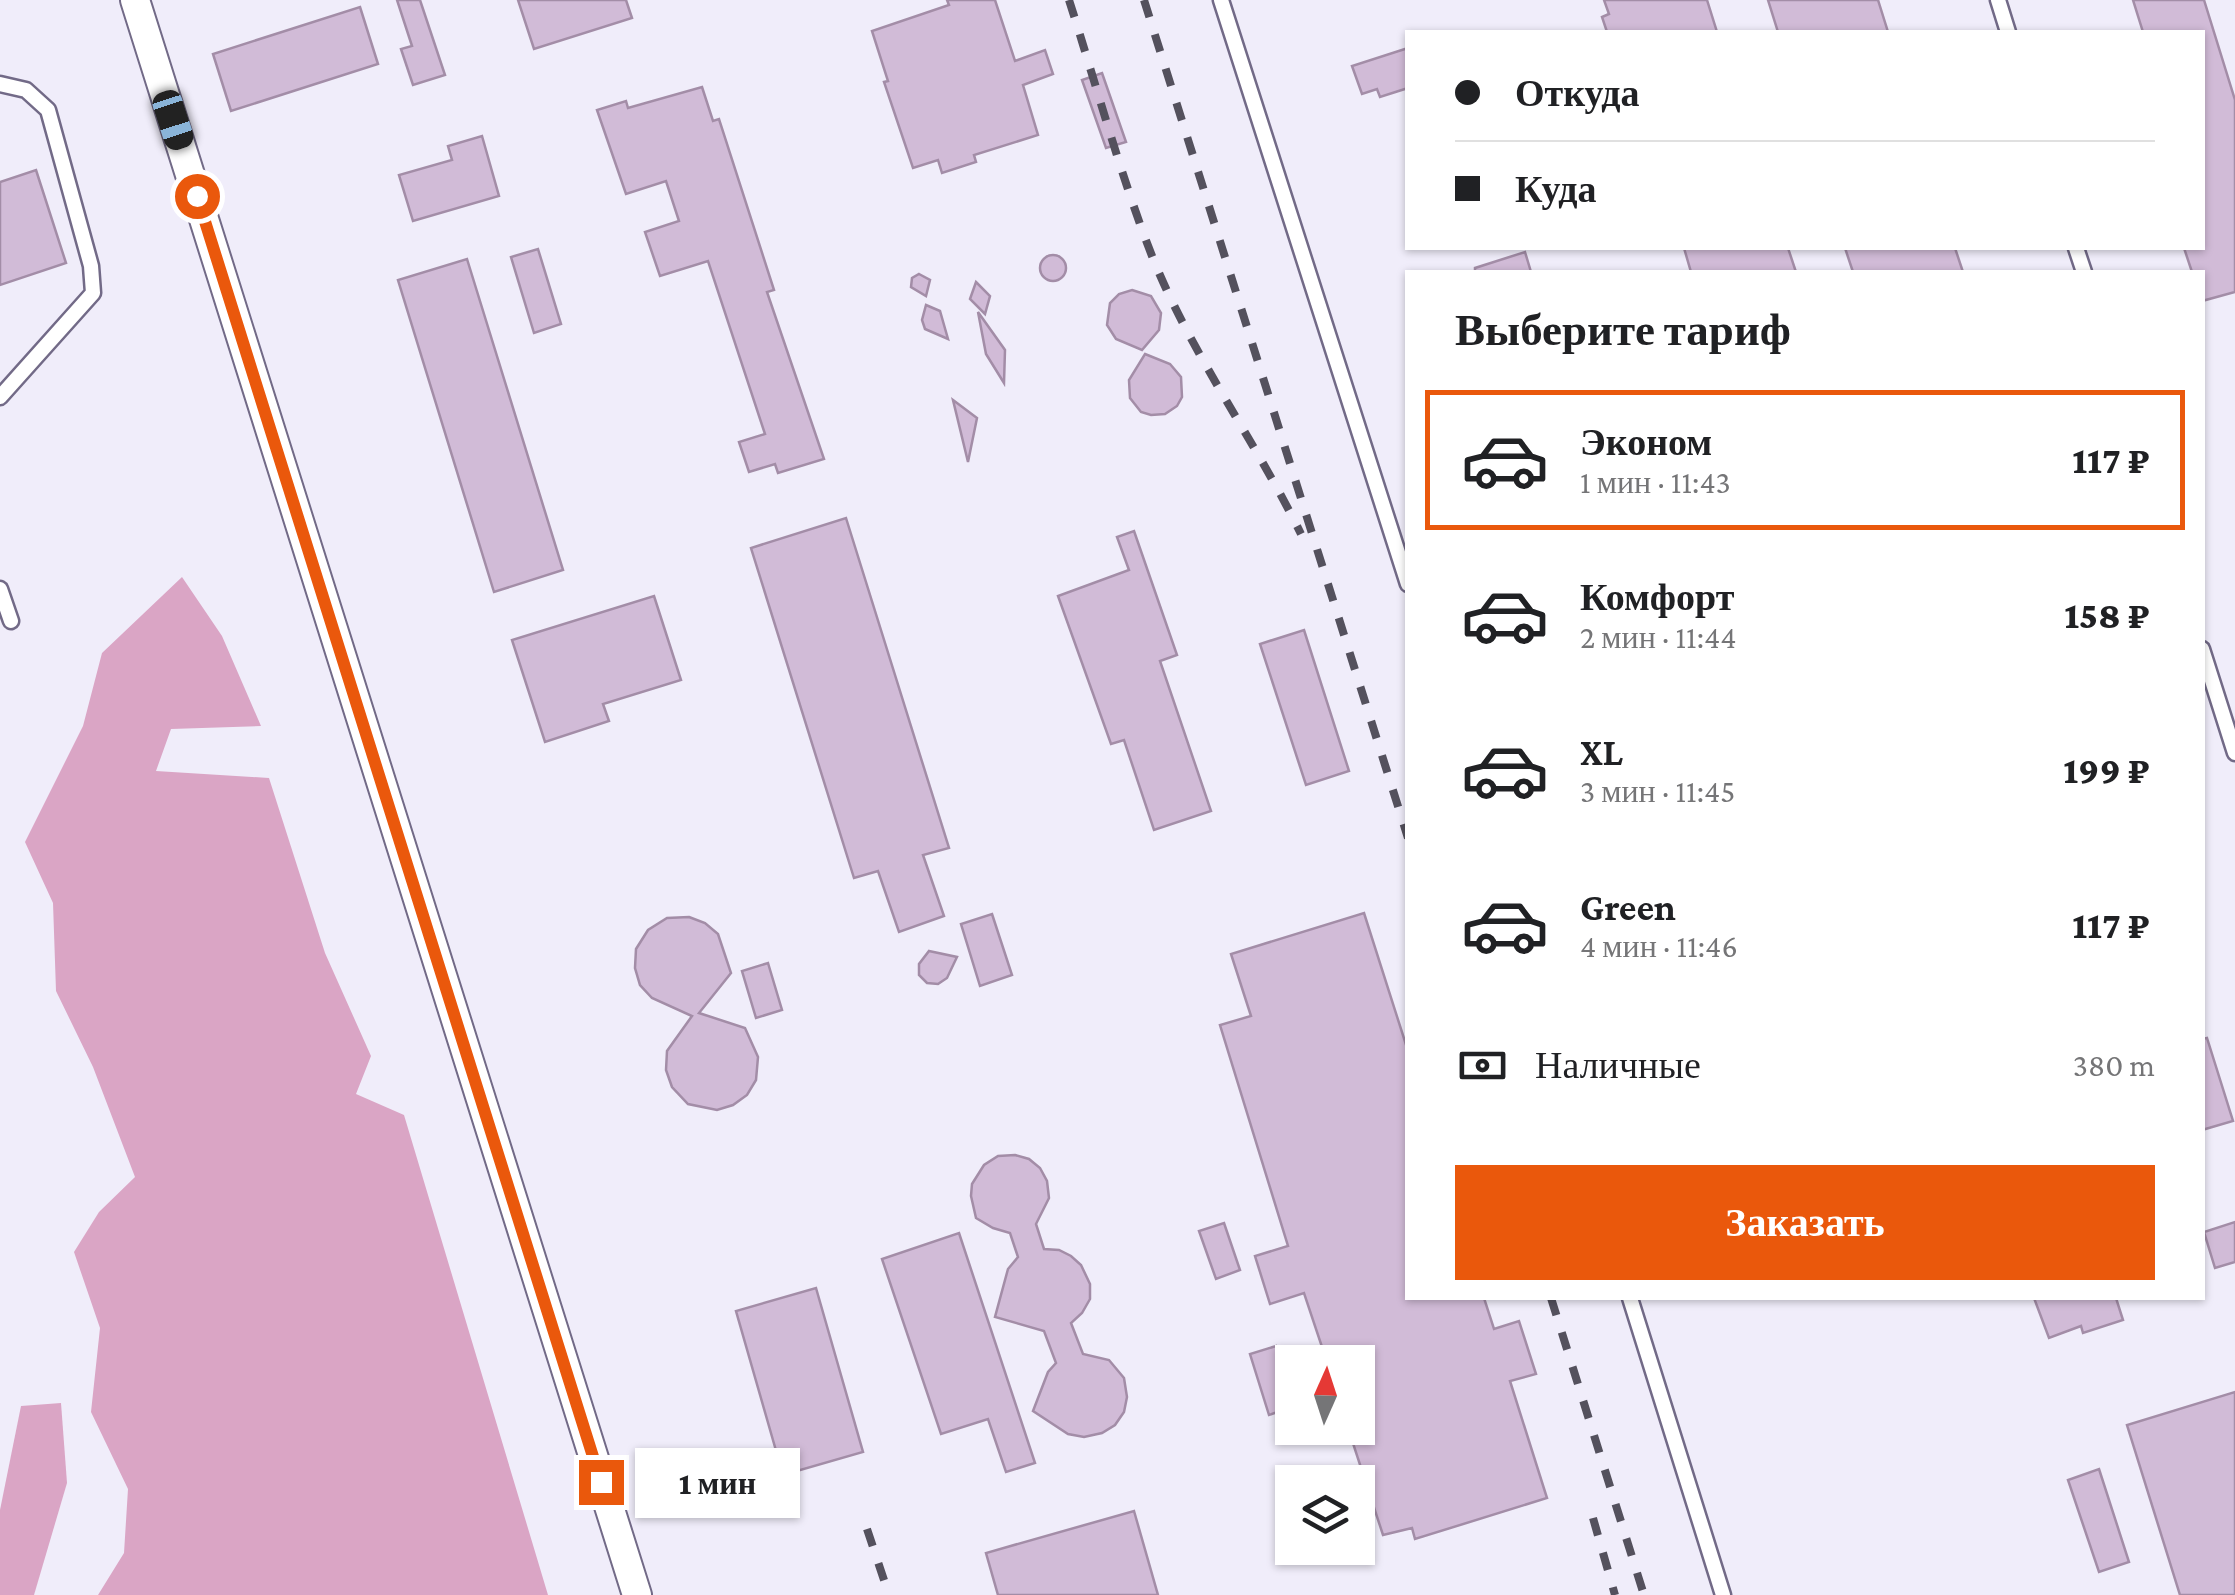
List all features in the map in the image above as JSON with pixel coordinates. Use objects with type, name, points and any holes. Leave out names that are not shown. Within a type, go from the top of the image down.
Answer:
[{"type":"street","points":[[135,0],[637,1595]]},
{"type":"lane","points":[[1221,0],[1405,575]]},
{"type":"lane","points":[[1998,0],[2007,30]]},
{"type":"lane","points":[[0,84],[26,90],[48,110],[91,266],[93,293],[0,397]]},
{"type":"lane","points":[[0,588],[11,621]]},
{"type":"lane","points":[[2205,659],[2235,753]]},
{"type":"lane","points":[[1631,1300],[1723,1595]]},
{"type":"shaded area","points":[[182,577],[222,636],[261,726],[171,729],[156,771],[269,778],[325,953],[371,1056],[356,1094],[404,1115],[548,1595],[98,1595],[124,1553],[128,1489],[91,1412],[100,1328],[74,1252],[99,1212],[135,1177],[93,1067],[56,991],[53,903],[25,842],[83,726],[102,653]]},
{"type":"shaded area","points":[[61,1403],[67,1483],[34,1595],[0,1595],[0,1510],[21,1406]]},
{"type":"building","points":[[397,0],[420,0],[445,75],[413,85],[401,49],[412,46]]},
{"type":"building","points":[[518,0],[626,0],[632,18],[534,49]]},
{"type":"building","points":[[947,0],[995,0],[1015,61],[1045,50],[1053,74],[1023,85],[1038,135],[974,155],[976,162],[942,173],[938,160],[913,168],[884,82],[888,81],[872,31],[949,5]]},
{"type":"building","points":[[1604,0],[1707,0],[1716,30],[1606,30],[1602,17],[1609,14]]},
{"type":"building","points":[[1768,0],[1878,0],[1887,30],[1777,30]]},
{"type":"building","points":[[2133,0],[2204,0],[2235,100],[2235,292],[2205,300],[2205,270],[2191,270],[2185,250],[2205,250],[2205,30],[2142,30]]},
{"type":"building","points":[[360,7],[378,64],[231,111],[213,54]]},
{"type":"building","points":[[1405,49],[1405,89],[1380,97],[1377,89],[1362,94],[1352,66]]},
{"type":"building","points":[[1102,73],[1126,142],[1106,148],[1082,80]]},
{"type":"building","points":[[702,87],[713,121],[719,119],[774,290],[767,292],[824,459],[778,473],[775,464],[749,472],[739,442],[765,434],[708,261],[660,276],[645,232],[679,221],[666,181],[626,194],[597,110],[626,101],[628,108]]},
{"type":"building","points":[[482,136],[499,196],[413,221],[399,175],[452,160],[448,146]]},
{"type":"building","points":[[36,170],[66,263],[0,285],[0,182]]},
{"type":"building","points":[[538,249],[561,324],[534,333],[511,257]]},
{"type":"building","points":[[1685,250],[1789,250],[1795,270],[1690,270]]},
{"type":"building","points":[[1846,250],[1956,250],[1962,270],[1852,270]]},
{"type":"building","points":[[1525,252],[1530,270],[1475,270]]},
{"type":"building","points":[[1053,255],[1062,259],[1066,268],[1062,277],[1053,281],[1044,277],[1040,268],[1044,259]]},
{"type":"building","points":[[467,259],[563,570],[494,592],[398,280]]},
{"type":"building","points":[[919,274],[930,280],[926,296],[911,287],[912,278]]},
{"type":"building","points":[[976,282],[990,296],[985,314],[970,299]]},
{"type":"building","points":[[1132,290],[1151,296],[1161,313],[1159,330],[1142,350],[1116,339],[1107,325],[1110,303],[1119,294]]},
{"type":"building","points":[[926,305],[940,311],[948,339],[925,329],[922,320]]},
{"type":"building","points":[[978,312],[1005,350],[1004,383],[986,354]]},
{"type":"building","points":[[1145,354],[1170,364],[1181,377],[1182,397],[1165,414],[1141,412],[1130,398],[1129,380]]},
{"type":"building","points":[[953,400],[977,418],[968,462]]},
{"type":"building","points":[[846,518],[949,848],[923,855],[944,916],[899,932],[878,871],[854,878],[751,548]]},
{"type":"building","points":[[1134,531],[1177,655],[1160,661],[1211,811],[1154,830],[1124,740],[1111,744],[1058,596],[1129,570],[1117,537]]},
{"type":"building","points":[[654,596],[681,680],[603,704],[609,721],[545,742],[512,640]]},
{"type":"building","points":[[1304,630],[1349,771],[1306,785],[1260,644]]},
{"type":"building","points":[[1364,913],[1405,1042],[1405,1300],[1485,1300],[1494,1329],[1519,1321],[1536,1374],[1510,1381],[1547,1498],[1415,1539],[1412,1528],[1383,1535],[1375,1511],[1375,1465],[1360,1465],[1354,1445],[1375,1445],[1375,1345],[1321,1345],[1304,1293],[1270,1304],[1255,1256],[1288,1246],[1220,1025],[1251,1016],[1231,954]]},
{"type":"building","points":[[992,914],[1012,975],[980,986],[961,924]]},
{"type":"building","points":[[689,917],[718,934],[731,973],[699,1013],[745,1028],[758,1057],[756,1080],[747,1095],[717,1110],[688,1104],[672,1087],[666,1070],[667,1051],[692,1016],[652,998],[640,985],[635,968],[636,949],[648,930],[667,918]]},
{"type":"building","points":[[929,951],[957,957],[947,978],[938,984],[927,983],[919,975],[919,964]]},
{"type":"building","points":[[768,963],[782,1010],[756,1018],[742,971]]},
{"type":"building","points":[[2205,1038],[2233,1121],[2205,1129]]},
{"type":"building","points":[[998,1156],[1029,1159],[1047,1181],[1049,1198],[1036,1224],[1044,1249],[1071,1256],[1081,1265],[1090,1284],[1090,1299],[1071,1323],[1083,1354],[1109,1360],[1124,1378],[1124,1412],[1115,1425],[1102,1433],[1084,1437],[1068,1434],[1033,1411],[1048,1372],[1056,1363],[1044,1331],[995,1317],[1008,1269],[1018,1257],[1010,1233],[976,1218],[972,1184],[984,1165]]},
{"type":"building","points":[[2235,1222],[2235,1262],[2215,1268],[2205,1232]]},
{"type":"building","points":[[1224,1223],[1240,1270],[1216,1279],[1199,1231]]},
{"type":"building","points":[[959,1233],[1035,1463],[1006,1472],[988,1419],[941,1434],[882,1259]]},
{"type":"building","points":[[816,1288],[863,1452],[783,1475],[736,1311]]},
{"type":"building","points":[[2035,1300],[2117,1300],[2123,1320],[2083,1333],[2081,1326],[2049,1338]]},
{"type":"building","points":[[1275,1346],[1275,1413],[1269,1415],[1250,1354]]},
{"type":"building","points":[[2235,1392],[2235,1595],[2180,1595],[2127,1425]]},
{"type":"building","points":[[2099,1469],[2129,1562],[2099,1572],[2068,1480]]},
{"type":"building","points":[[1134,1511],[1158,1595],[998,1595],[986,1553]]},
{"type":"railway","points":[[1069,0],[1152,256],[1204,362],[1301,534]]},
{"type":"railway","points":[[1144,0],[1405,828]]},
{"type":"railway","points":[[1552,1300],[1644,1595]]},
{"type":"railway","points":[[1593,1518],[1615,1595]]},
{"type":"railway","points":[[867,1529],[889,1595]]},
{"type":"route","points":[[197,196],[601,1482]]}]
